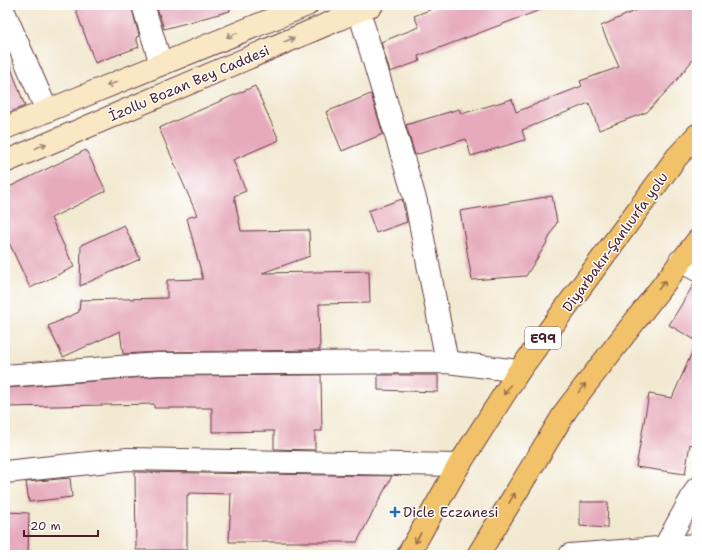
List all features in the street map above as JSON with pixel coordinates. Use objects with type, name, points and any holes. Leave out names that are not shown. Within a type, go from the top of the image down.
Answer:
[{"type":"highway","name":"Diyarbakır-Şanlıurfa yolu","points":[[408,555],[459,465],[519,371],[676,158],[697,135]]},
{"type":"highway","points":[[478,555],[567,409],[689,266],[697,241]]},
{"type":"main road","name":"İzollu Bozan Bey Caddesi","points":[[5,128],[297,7]]},
{"type":"main road","name":"İzollu Bozan Bey Caddesi","points":[[5,162],[364,7]]},
{"type":"street","points":[[143,5],[161,64]]},
{"type":"street","points":[[364,7],[416,202],[447,362]]},
{"type":"street","points":[[5,14],[47,111]]},
{"type":"street","points":[[5,376],[158,364],[447,362],[519,371]]},
{"type":"street","points":[[5,472],[128,459],[459,465]]},
{"type":"street","points":[[664,548],[697,488]]},
{"type":"street","points":[[570,555],[697,545]]},
{"type":"building","points":[[74,5],[131,5],[139,36],[136,37],[139,47],[95,63]]},
{"type":"building","points":[[156,5],[229,5],[230,11],[164,29]]},
{"type":"building","points":[[442,5],[547,5],[548,7],[418,56],[420,61],[390,72],[381,42],[419,27],[414,16]]},
{"type":"building","points":[[648,5],[697,5],[697,39],[693,42],[695,57],[676,81],[647,112],[599,130],[589,103],[522,130],[525,140],[471,156],[466,139],[415,155],[406,125],[459,109],[461,114],[512,99],[516,112],[582,86],[580,81],[619,67],[601,26]]},
{"type":"building","points":[[7,57],[25,106],[5,114],[5,58]]},
{"type":"building","points":[[255,86],[279,140],[233,160],[246,191],[234,196],[241,231],[309,230],[310,256],[262,273],[369,271],[370,303],[319,304],[320,350],[158,352],[123,354],[120,331],[63,357],[48,326],[79,312],[80,300],[167,298],[167,280],[203,279],[187,218],[197,215],[159,128]]},
{"type":"building","points":[[371,94],[383,134],[342,151],[326,112]]},
{"type":"building","points":[[86,150],[106,191],[51,218],[74,267],[30,288],[5,234],[5,189]]},
{"type":"building","points":[[552,196],[557,222],[546,244],[526,276],[472,280],[460,211]]},
{"type":"building","points":[[402,199],[407,222],[376,233],[368,211]]},
{"type":"building","points":[[124,225],[140,259],[80,286],[81,245]]},
{"type":"building","points":[[695,282],[697,282],[697,341],[669,325]]},
{"type":"building","points":[[697,341],[697,446],[690,444],[685,474],[636,467],[649,394],[672,398]]},
{"type":"building","points":[[321,375],[322,431],[315,431],[315,450],[274,449],[274,431],[212,432],[212,408],[154,408],[154,404],[5,407],[5,388],[159,376]]},
{"type":"building","points":[[378,375],[438,375],[438,392],[378,390]]},
{"type":"building","points":[[135,472],[392,476],[357,542],[229,542],[231,494],[189,493],[189,495],[187,495],[187,550],[136,550]]},
{"type":"building","points":[[70,478],[72,497],[29,502],[26,482]]},
{"type":"building","points":[[580,502],[608,502],[607,528],[580,526]]},
{"type":"building","points":[[5,512],[29,513],[28,554],[5,553]]},
{"type":"place","name":"Dicle Eczanesi","points":[[395,512]]}]
